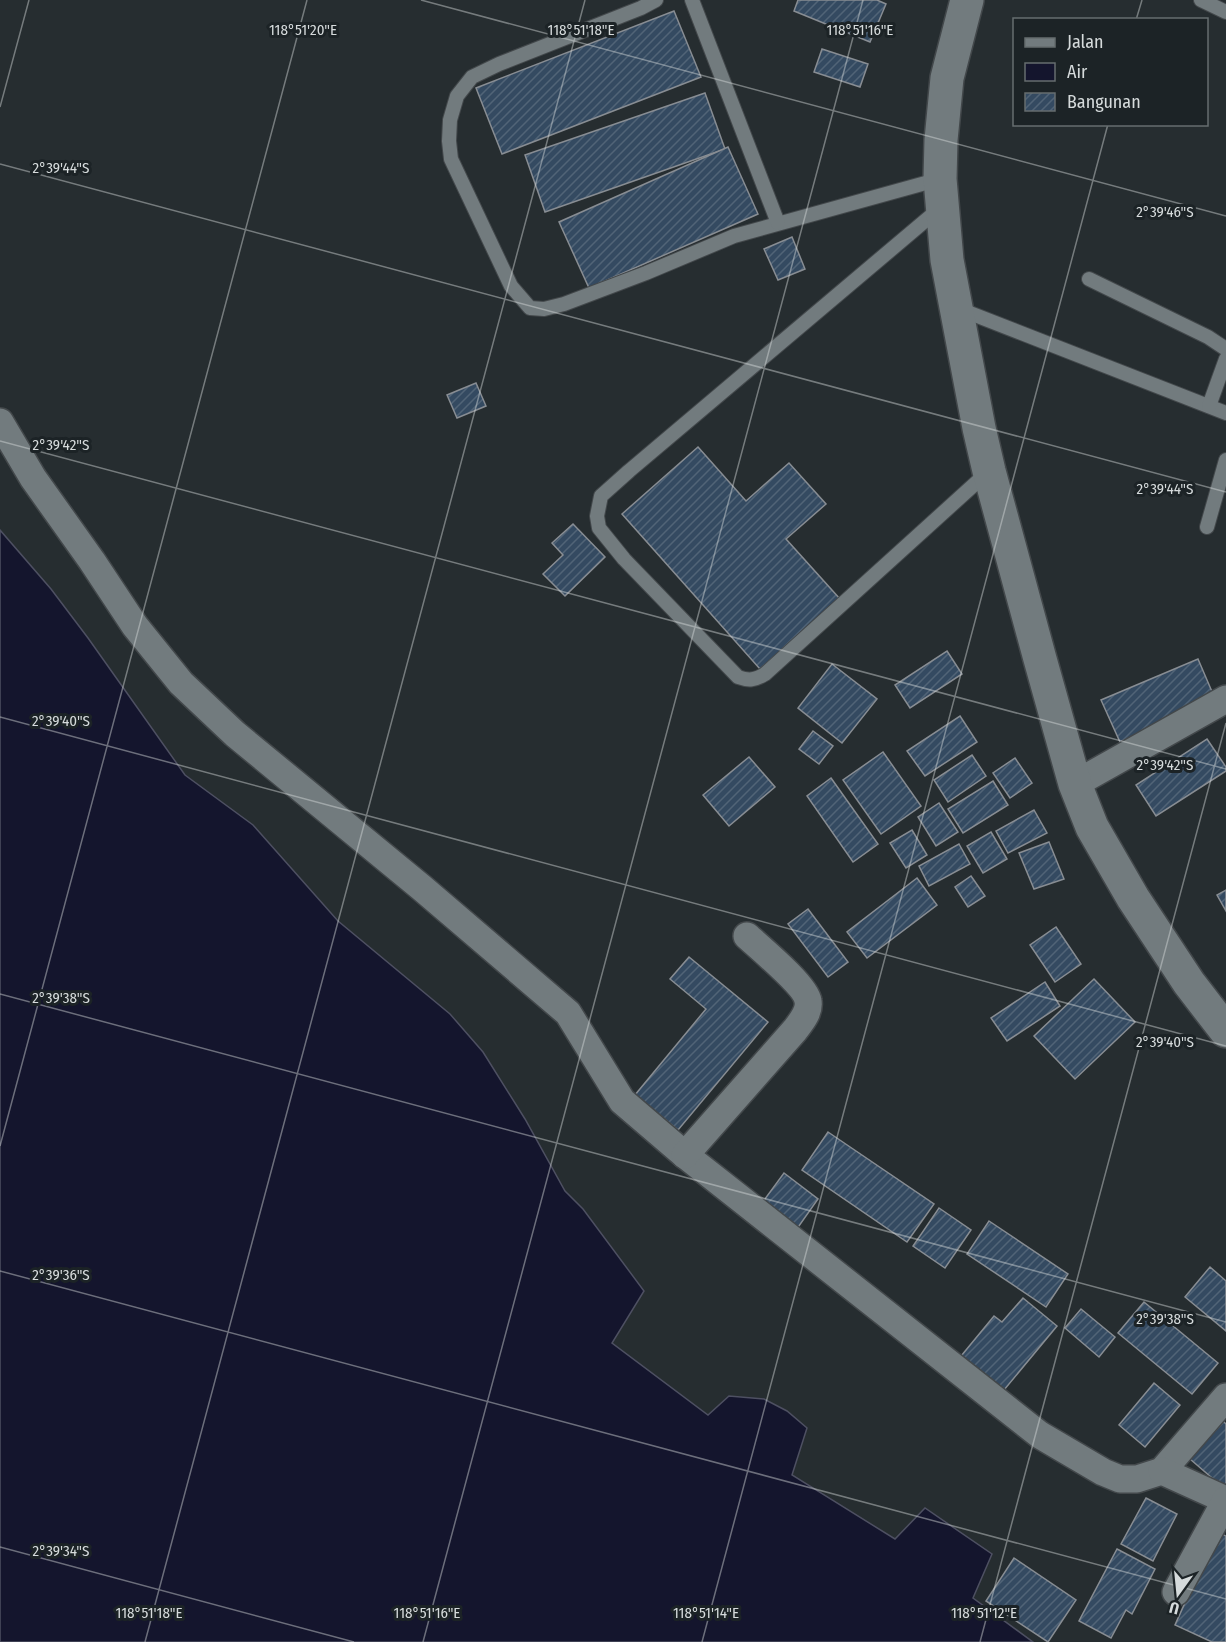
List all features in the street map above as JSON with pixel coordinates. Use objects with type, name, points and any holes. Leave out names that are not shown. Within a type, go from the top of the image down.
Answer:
[{"type":"street","points":[[967,0],[947,78],[941,140],[941,193],[947,260],[989,471],[1075,784],[1092,827],[1133,898],[1189,982],[1226,1032]]},
{"type":"street","points":[[0,422],[33,478],[135,626],[181,683],[235,734],[413,880],[568,1013],[622,1101],[685,1155],[1040,1435],[1103,1472],[1120,1479],[1137,1479],[1162,1471],[1226,1397]]},
{"type":"street","points":[[1075,784],[1226,699]]},
{"type":"street","points":[[685,1155],[795,1030],[804,1018],[807,1009],[808,1001],[805,993],[792,977],[747,936]]},
{"type":"street","points":[[1162,1471],[1226,1500],[1176,1592]]},
{"type":"lane","points":[[656,0],[499,64],[472,78],[457,96],[450,120],[451,159],[511,286],[530,308],[544,309],[564,304],[734,236],[778,223],[941,193]]},
{"type":"lane","points":[[692,0],[778,223]]},
{"type":"lane","points":[[1201,0],[1226,12]]},
{"type":"lane","points":[[941,193],[601,496],[597,516],[599,528],[624,559],[738,677],[747,680],[756,679],[765,674],[989,471]]},
{"type":"lane","points":[[1089,279],[1208,337],[1226,349]]},
{"type":"lane","points":[[956,307],[1226,413]]},
{"type":"lane","points":[[1209,406],[1226,359]]},
{"type":"lane","points":[[1207,527],[1226,460]]},
{"type":"water","points":[[0,530],[51,589],[88,638],[185,775],[253,825],[338,921],[450,1014],[483,1052],[525,1119],[565,1191],[583,1209],[644,1291],[612,1343],[708,1415],[729,1396],[764,1399],[787,1411],[807,1428],[792,1475],[895,1539],[925,1508],[992,1554],[973,1598],[1033,1642],[0,1642]]},
{"type":"building","points":[[798,0],[877,0],[886,4],[870,42],[794,11]]},
{"type":"building","points":[[674,11],[701,77],[502,154],[476,88]]},
{"type":"building","points":[[822,49],[868,64],[860,87],[814,72]]},
{"type":"building","points":[[705,93],[725,149],[545,212],[525,155]]},
{"type":"building","points":[[728,147],[758,214],[589,288],[559,222]]},
{"type":"building","points":[[792,237],[805,269],[778,280],[764,249]]},
{"type":"building","points":[[476,383],[486,406],[457,418],[447,395]]},
{"type":"building","points":[[698,447],[746,501],[789,463],[826,504],[786,539],[840,599],[760,669],[622,514]]},
{"type":"building","points":[[573,524],[605,557],[565,596],[543,574],[563,555],[552,543]]},
{"type":"building","points":[[947,651],[962,674],[910,708],[895,685]]},
{"type":"building","points":[[1198,659],[1216,701],[1120,742],[1101,700]]},
{"type":"building","points":[[832,664],[877,699],[842,743],[798,708]]},
{"type":"building","points":[[960,716],[977,742],[925,776],[907,751]]},
{"type":"building","points":[[813,731],[833,746],[819,764],[799,749]]},
{"type":"building","points":[[1207,739],[1226,767],[1226,771],[1156,816],[1136,785]]},
{"type":"building","points":[[883,752],[921,806],[881,834],[843,780]]},
{"type":"building","points":[[972,755],[986,776],[948,802],[934,780]]},
{"type":"building","points":[[749,757],[775,787],[729,826],[703,795]]},
{"type":"building","points":[[1015,758],[1032,783],[1010,798],[993,773]]},
{"type":"building","points":[[831,778],[878,844],[853,862],[807,796]]},
{"type":"building","points":[[993,781],[1008,805],[963,833],[948,809]]},
{"type":"building","points":[[939,803],[958,832],[936,846],[918,817]]},
{"type":"building","points":[[1034,810],[1047,833],[1008,853],[996,831]]},
{"type":"building","points":[[912,830],[927,855],[906,868],[890,843]]},
{"type":"building","points":[[991,832],[1007,859],[983,873],[967,846]]},
{"type":"building","points":[[1049,842],[1064,879],[1034,889],[1019,853]]},
{"type":"building","points":[[959,844],[970,864],[929,886],[919,866]]},
{"type":"building","points":[[971,876],[985,896],[968,907],[955,887]]},
{"type":"building","points":[[917,878],[937,905],[867,958],[847,932]]},
{"type":"building","points":[[1226,890],[1226,911],[1217,895]]},
{"type":"building","points":[[808,909],[848,962],[828,977],[788,924]]},
{"type":"building","points":[[1056,927],[1081,964],[1055,982],[1030,945]]},
{"type":"building","points":[[689,957],[768,1022],[678,1130],[635,1095],[706,1009],[670,979]]},
{"type":"building","points":[[1094,979],[1135,1022],[1075,1079],[1034,1036]]},
{"type":"building","points":[[1045,982],[1060,1006],[1007,1041],[991,1018]]},
{"type":"building","points":[[828,1132],[934,1204],[907,1242],[802,1170]]},
{"type":"building","points":[[784,1173],[818,1199],[794,1233],[759,1207]]},
{"type":"building","points":[[939,1208],[971,1230],[945,1268],[913,1246]]},
{"type":"building","points":[[989,1221],[1068,1274],[1046,1307],[967,1254]]},
{"type":"building","points":[[1210,1267],[1226,1281],[1226,1331],[1185,1297]]},
{"type":"building","points":[[1023,1298],[1057,1326],[999,1396],[957,1361],[994,1316],[1002,1322]]},
{"type":"building","points":[[1144,1302],[1218,1363],[1192,1394],[1118,1333]]},
{"type":"building","points":[[1081,1309],[1115,1337],[1099,1357],[1065,1328]]},
{"type":"building","points":[[1154,1383],[1180,1405],[1145,1447],[1119,1425]]},
{"type":"building","points":[[1223,1421],[1226,1424],[1226,1490],[1190,1459]]},
{"type":"building","points":[[1146,1498],[1177,1514],[1153,1561],[1121,1544]]},
{"type":"building","points":[[1217,1532],[1226,1536],[1226,1642],[1212,1642],[1175,1625]]},
{"type":"building","points":[[1117,1549],[1155,1569],[1132,1614],[1126,1610],[1111,1638],[1079,1621]]},
{"type":"building","points":[[1014,1558],[1076,1600],[1048,1642],[986,1601]]}]
